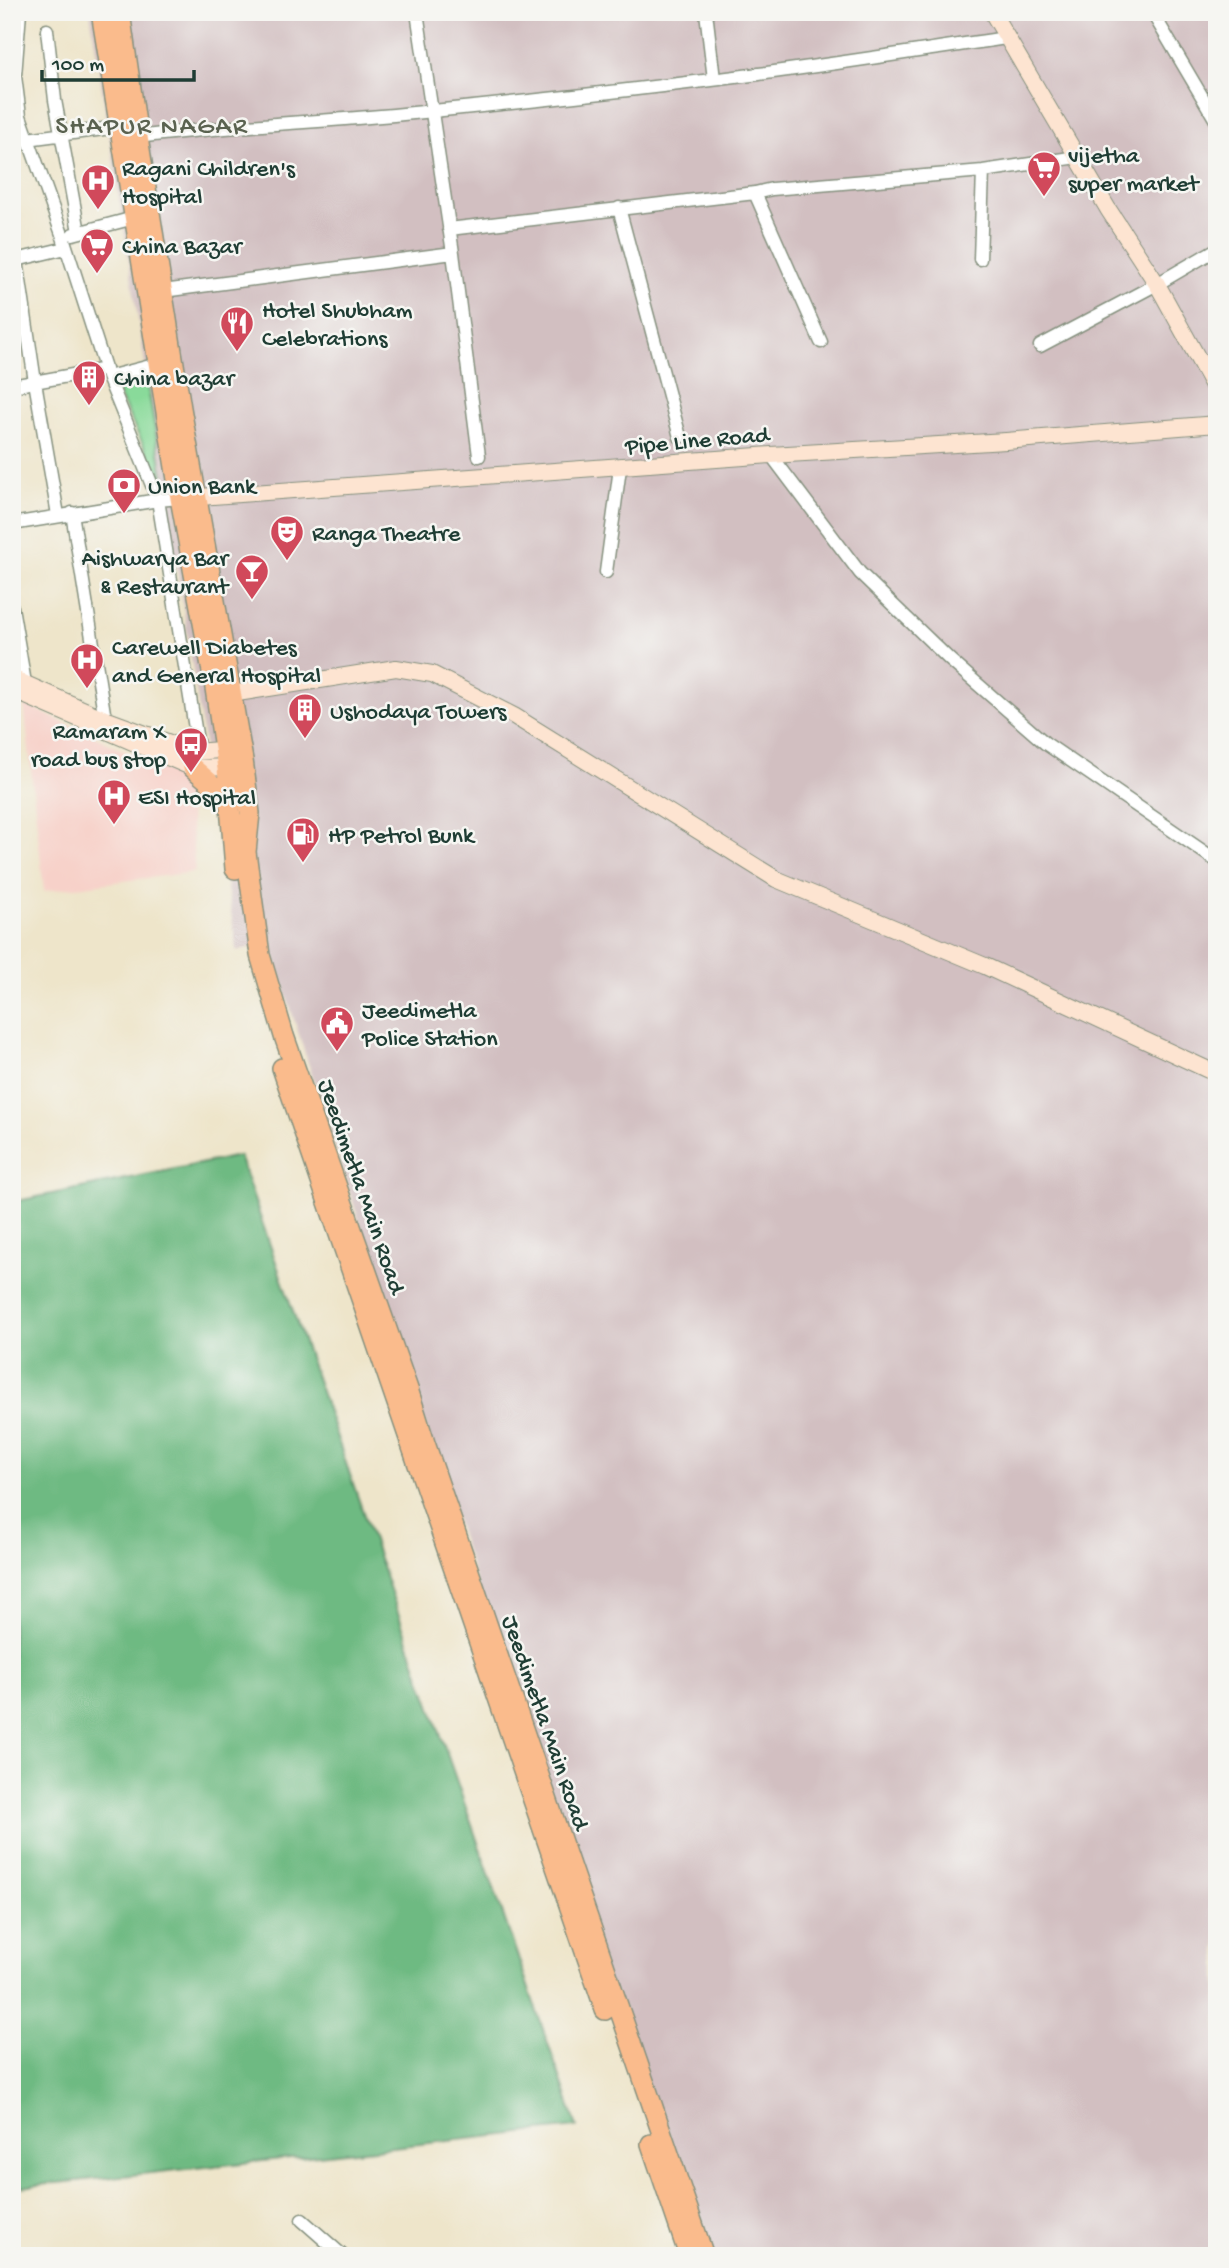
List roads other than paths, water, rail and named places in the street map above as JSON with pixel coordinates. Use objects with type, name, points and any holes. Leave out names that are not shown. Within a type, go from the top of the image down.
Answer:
[{"type":"main road","name":"Jeedimetla Main Road","points":[[101,12],[118,60],[138,137],[163,291],[188,497],[230,759],[229,799],[233,853],[248,955],[689,2256]]},
{"type":"main road","name":"Jeedimetla Main Road","points":[[120,12],[119,127],[158,364],[213,593],[231,694],[250,813],[245,844],[260,955],[299,1099],[409,1392],[704,2256]]},
{"type":"main road","points":[[213,593],[209,614],[245,844]]},
{"type":"main road","points":[[196,760],[229,799]]},
{"type":"street","points":[[20,12],[14,76],[20,116],[107,373],[158,500],[196,760]]},
{"type":"street","points":[[417,12],[453,253],[479,456]]},
{"type":"street","points":[[706,12],[714,79]]},
{"type":"street","points":[[992,12],[1108,209],[1157,284],[1217,393]]},
{"type":"street","points":[[1152,12],[1217,122]]},
{"type":"street","points":[[47,30],[55,100],[79,233]]},
{"type":"street","points":[[138,137],[203,128],[259,126],[430,111],[714,79],[1006,38]]},
{"type":"street","points":[[27,139],[119,127]]},
{"type":"street","points":[[449,229],[772,189],[983,171],[1077,157]]},
{"type":"street","points":[[980,259],[983,171]]},
{"type":"street","points":[[755,192],[821,342]]},
{"type":"street","points":[[619,208],[680,437]]},
{"type":"street","points":[[58,515],[15,261],[64,243],[79,233],[134,218]]},
{"type":"street","points":[[1040,346],[1217,249]]},
{"type":"street","points":[[163,291],[453,253]]},
{"type":"street","points":[[12,386],[158,364]]},
{"type":"street","name":"Pipe Line Road","points":[[188,497],[1217,424]]},
{"type":"street","points":[[771,455],[860,573],[950,660],[1045,743],[1217,861]]},
{"type":"street","points":[[606,572],[620,468]]},
{"type":"street","points":[[12,524],[188,497]]},
{"type":"street","points":[[72,513],[105,719]]},
{"type":"street","points":[[12,607],[17,684]]},
{"type":"street","points":[[231,694],[396,668],[432,674],[514,716],[776,879],[985,966],[1217,1074]]},
{"type":"street","points":[[17,684],[105,719],[196,760]]},
{"type":"street","points":[[17,684],[196,760],[230,759]]},
{"type":"street","points":[[302,2220],[343,2256]]},
{"type":"place","name":"vijetha super market","points":[[1044,198]]},
{"type":"place","name":"Ragani Children's Hospital","points":[[98,211]]},
{"type":"place","name":"China Bazar","points":[[97,275]]},
{"type":"place","name":"Hotel Shubham Celebrations","points":[[237,353]]},
{"type":"place","name":"China bazar","points":[[89,407]]},
{"type":"place","name":"Union Bank","points":[[124,515]]},
{"type":"place","name":"Ranga Theatre","points":[[287,562]]},
{"type":"place","name":"Aishwarya Bar & Restaurant","points":[[252,601]]},
{"type":"place","name":"Carewell Diabetes and General Hospital","points":[[87,690]]},
{"type":"place","name":"Ushodaya Towers","points":[[305,740]]},
{"type":"place","name":"Ramaram X road bus stop","points":[[191,774]]},
{"type":"place","name":"ESI Hospital","points":[[114,826]]},
{"type":"place","name":"HP Petrol Bunk","points":[[303,864]]},
{"type":"place","name":"Jeedimetla Police Station","points":[[337,1053]]},
{"type":"district","name":"SHAPUR NAGAR","points":[[152,124]]}]
